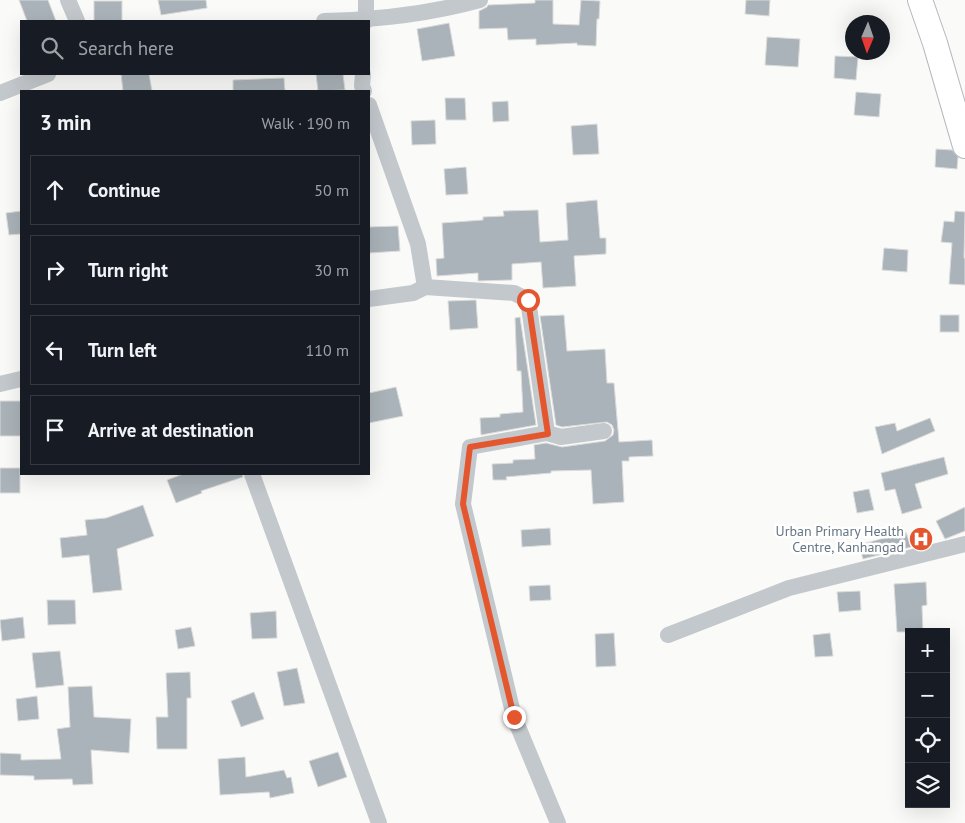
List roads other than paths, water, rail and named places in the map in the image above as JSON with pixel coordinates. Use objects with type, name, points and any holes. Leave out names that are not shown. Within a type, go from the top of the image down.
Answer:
[{"type":"main road","points":[[920,0],[935,43],[965,146]]},
{"type":"street","points":[[68,0],[77,20]]},
{"type":"street","points":[[366,0],[366,20]]},
{"type":"street","points":[[370,20],[462,5],[480,0]]},
{"type":"street","points":[[0,92],[45,75]]},
{"type":"street","points":[[362,75],[364,90]]},
{"type":"street","points":[[370,108],[418,244],[425,288]]},
{"type":"street","points":[[370,298],[413,293],[425,288],[514,293],[528,300],[548,434]]},
{"type":"street","points":[[0,384],[20,379]]},
{"type":"street","points":[[558,823],[514,717],[463,504],[470,447],[548,434],[561,437],[604,431]]},
{"type":"street","points":[[252,475],[379,823]]},
{"type":"street","points":[[668,635],[789,588],[965,544]]},
{"type":"place","name":"Urban Primary Health Centre, Kanhangad","points":[[921,539]]}]
